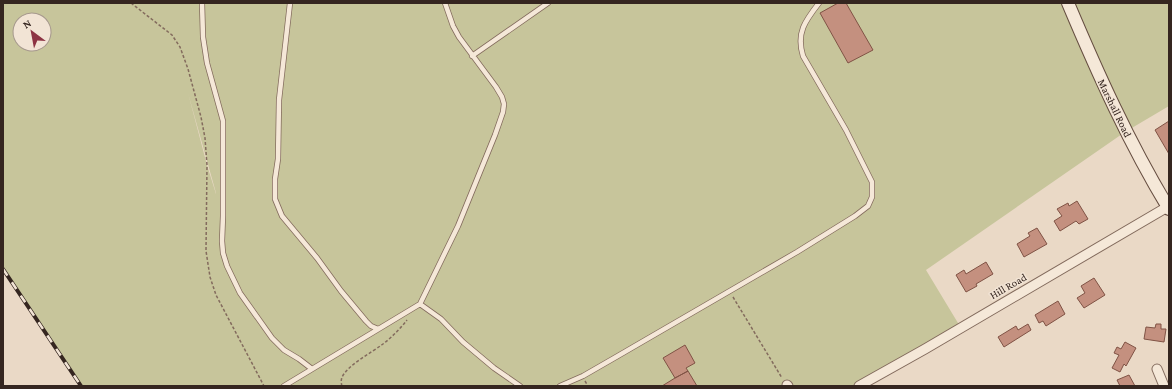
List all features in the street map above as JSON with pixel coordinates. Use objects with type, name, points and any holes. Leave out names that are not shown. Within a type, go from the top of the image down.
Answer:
[{"type":"main road","name":"Marshall Road","points":[[1068,3],[1125,132],[1169,207]]},
{"type":"street","name":"Hill Road","points":[[859,386],[1169,207]]},
{"type":"street","points":[[1157,369],[1164,386]]},
{"type":"lane","points":[[202,3],[203,37],[207,63],[223,122],[223,253],[227,266],[240,292],[272,338],[284,350],[299,358],[312,369]]},
{"type":"lane","points":[[290,3],[279,100],[275,199],[282,216],[317,258],[341,291],[366,321],[371,326],[378,329]]},
{"type":"lane","points":[[284,386],[420,304],[458,226],[503,112],[504,104],[496,87],[472,56],[453,26],[445,3]]},
{"type":"lane","points":[[472,56],[548,3]]},
{"type":"lane","points":[[560,386],[582,376],[729,291],[856,216],[868,206],[872,197],[872,182],[846,130],[803,56],[800,48],[802,29],[809,16],[819,3]]},
{"type":"lane","points":[[420,304],[441,319],[463,342],[494,368],[520,386]]},
{"type":"path","points":[[131,3],[172,35],[180,47],[188,69],[205,138],[207,165],[206,251],[210,278],[216,295],[264,386]]},
{"type":"path","points":[[729,291],[788,386]]},
{"type":"path","points":[[342,386],[342,376],[356,363],[398,331],[420,304]]},
{"type":"shaded area","points":[[3,3],[1169,3],[1169,106],[1125,132],[926,270],[961,328],[859,386],[81,386],[3,269]],"holes":[[[188,93],[216,193],[207,165]]]},
{"type":"building","points":[[838,3],[846,3],[873,50],[848,63],[820,13]]},
{"type":"building","points":[[1169,121],[1169,154],[1155,130]]},
{"type":"building","points":[[1077,201],[1088,219],[1079,224],[1076,221],[1060,231],[1054,221],[1062,216],[1057,209],[1068,203],[1069,206]]},
{"type":"building","points":[[1037,228],[1047,244],[1024,257],[1017,244],[1030,236],[1028,233]]},
{"type":"building","points":[[986,262],[993,274],[966,292],[956,275],[964,270],[966,274]]},
{"type":"building","points":[[1094,278],[1105,295],[1084,308],[1077,298],[1085,293],[1081,286]]},
{"type":"building","points":[[1058,301],[1065,314],[1046,326],[1043,321],[1039,323],[1035,315]]},
{"type":"building","points":[[1028,324],[1031,330],[1004,347],[998,337],[1016,326],[1018,330]]},
{"type":"building","points":[[1156,324],[1161,324],[1161,329],[1166,329],[1164,342],[1144,339],[1146,327],[1155,328]]},
{"type":"building","points":[[1125,342],[1136,348],[1126,366],[1124,364],[1120,372],[1112,368],[1119,355],[1114,353],[1117,347],[1121,349]]},
{"type":"building","points":[[685,345],[695,363],[686,368],[688,371],[675,378],[663,358]]},
{"type":"building","points":[[688,371],[697,386],[662,386],[675,378]]},
{"type":"building","points":[[1129,375],[1135,386],[1120,386],[1117,380]]},
{"type":"railway","points":[[3,269],[81,386]]}]
